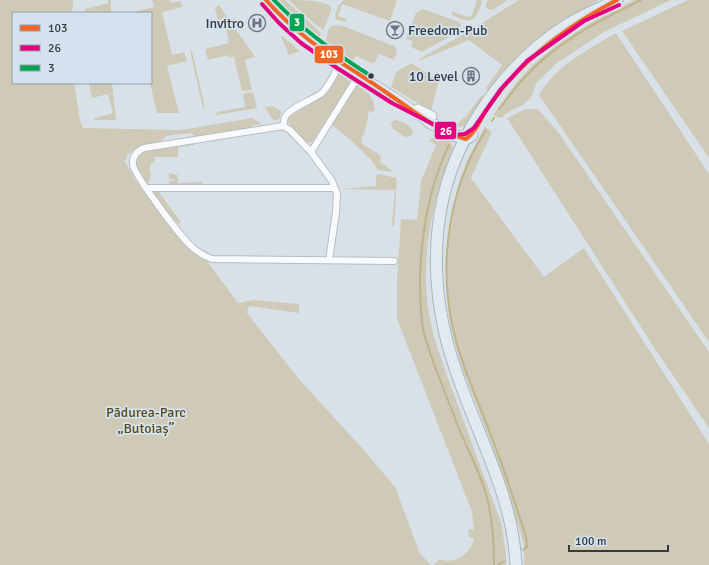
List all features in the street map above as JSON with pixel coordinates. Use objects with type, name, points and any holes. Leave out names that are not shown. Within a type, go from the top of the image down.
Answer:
[{"type":"highway","points":[[432,119],[454,129],[466,127],[474,118],[496,85],[523,56],[582,16],[615,1]]},
{"type":"highway","points":[[465,139],[471,136],[497,94],[526,61],[562,32],[615,1]]},
{"type":"highway","points":[[437,250],[444,231],[451,195],[460,167],[476,134],[498,97],[519,73],[547,48],[615,1]]},
{"type":"highway","points":[[437,250],[451,184],[465,148],[465,139],[482,109],[500,84],[519,63],[544,41]]},
{"type":"highway","points":[[432,119],[465,139]]},
{"type":"highway","points":[[432,119],[454,142],[456,149],[445,181],[434,230],[437,250],[438,294],[444,332],[456,371],[503,497],[511,528],[516,565]]},
{"type":"main road","points":[[266,0],[305,39],[395,98],[432,119]]},
{"type":"street","points":[[283,126],[284,117],[288,112],[308,102],[325,90],[340,63]]},
{"type":"street","points":[[310,152],[359,75]]},
{"type":"street","points":[[329,260],[337,206],[337,194],[335,188],[332,181],[310,152],[290,130],[283,126],[144,148],[136,153],[133,163],[136,172],[146,188],[190,245],[206,257],[212,259],[394,261]]},
{"type":"street","points":[[146,188],[335,188]]},
{"type":"green space","name":"Pădurea-Parc „Butoiaș”","points":[[0,0],[73,0],[72,12],[12,12],[12,84],[74,84],[80,120],[83,128],[182,130],[252,118],[259,122],[263,127],[260,127],[260,124],[252,125],[252,129],[196,137],[191,133],[166,136],[160,142],[140,146],[127,155],[126,160],[124,160],[138,184],[154,206],[189,248],[196,255],[207,261],[238,303],[253,300],[299,304],[299,313],[251,306],[248,308],[247,313],[298,378],[362,448],[395,487],[420,554],[431,565],[0,565]]},
{"type":"green space","points":[[108,0],[111,0],[111,12],[86,12],[85,9],[108,3]]},
{"type":"green space","points":[[152,0],[170,0],[171,3],[180,1],[182,7],[162,12],[172,55],[184,52],[187,61],[167,66],[179,113],[157,113],[150,84],[152,84],[152,12],[134,12],[154,7]]},
{"type":"green space","points":[[276,0],[285,0],[321,33],[319,39],[290,15]]},
{"type":"green space","points":[[289,0],[313,1],[329,5],[331,10],[324,29],[323,30],[314,23]]},
{"type":"green space","points":[[344,0],[397,0],[390,21],[342,4],[338,16],[347,19],[345,22],[336,19],[335,16],[338,6]]},
{"type":"green space","points":[[477,0],[481,0],[482,2],[475,18],[472,20],[464,20],[452,15],[452,11],[467,17],[472,15]]},
{"type":"green space","points":[[488,0],[508,0],[492,10],[486,8]]},
{"type":"green space","points":[[519,0],[599,0],[553,28],[524,50],[488,90],[486,88],[502,65],[469,40],[421,60],[419,59],[466,33]]},
{"type":"green space","points":[[634,0],[671,0],[604,32],[557,63],[537,82],[530,99],[523,105],[510,111],[501,118],[493,115],[523,75],[548,52],[589,24]]},
{"type":"green space","points":[[688,0],[709,0],[709,158],[622,31]]},
{"type":"green space","points":[[219,5],[255,57],[245,60],[252,90],[242,91],[234,57],[229,58],[228,55],[208,60],[205,49],[229,43],[224,20],[218,21],[215,8]]},
{"type":"green space","points":[[423,9],[459,22],[461,25],[459,31],[422,52],[411,47],[413,41],[406,39],[416,13]]},
{"type":"green space","points":[[334,25],[343,26],[394,46],[397,51],[394,60],[379,54],[374,64],[356,56],[351,62],[325,45],[329,28]]},
{"type":"green space","points":[[616,33],[709,174],[709,342],[539,95],[554,75],[563,67],[584,52]]},
{"type":"green space","points":[[282,36],[300,51],[289,55]]},
{"type":"green space","points":[[190,51],[192,51],[205,108],[203,108]]},
{"type":"green space","points":[[411,63],[440,81],[431,111],[391,87],[396,72]]},
{"type":"green space","points":[[339,74],[352,82],[312,142],[307,143],[290,125],[287,119],[328,92]]},
{"type":"green space","points":[[89,84],[112,84],[116,120],[94,120],[93,119],[113,113],[108,94],[92,98]]},
{"type":"green space","points":[[357,85],[370,96],[374,103],[374,112],[369,111],[365,132],[361,143],[381,156],[380,162],[394,172],[378,170],[363,152],[331,124]]},
{"type":"green space","points":[[253,92],[257,108],[216,115],[217,112],[245,107],[243,94]]},
{"type":"green space","points":[[481,96],[485,96],[468,123],[462,127],[455,126],[467,115]]},
{"type":"green space","points":[[272,106],[281,111],[280,118],[276,121],[272,119],[265,107]]},
{"type":"green space","points":[[526,109],[538,109],[558,132],[709,352],[709,428],[655,349],[507,118]]},
{"type":"green space","points":[[394,120],[408,125],[413,131],[411,136],[405,137],[393,129],[391,123]]},
{"type":"green space","points":[[485,127],[492,132],[471,178],[544,277],[584,248],[709,444],[709,565],[524,565],[524,544],[490,440],[462,368],[449,320],[446,283],[446,256],[451,216],[460,179],[468,158]]},
{"type":"green space","points":[[434,132],[451,142],[453,148],[434,206],[430,226],[426,267],[428,308],[436,343],[501,522],[506,554],[506,565],[434,565],[439,559],[451,561],[465,554],[474,539],[469,537],[468,530],[474,529],[472,512],[397,319],[397,281],[401,219],[417,220],[421,181],[436,145],[429,141],[432,138],[437,141],[439,139],[433,136]]},
{"type":"green space","points":[[195,143],[194,145],[178,147],[178,157],[154,157],[154,163],[151,163],[149,171],[151,172],[149,183],[145,182],[138,172],[136,165],[137,159],[144,151]]},
{"type":"green space","points":[[177,171],[178,183],[203,182],[203,184],[169,184],[169,181],[175,179],[169,179],[169,173],[177,175]]},
{"type":"green space","points":[[378,174],[397,178],[394,225],[392,226],[395,190],[341,189],[376,186],[376,176]]},
{"type":"green space","points":[[159,190],[181,222],[178,224],[154,196],[154,191]]},
{"type":"waterway","points":[[499,109],[522,80],[552,52],[580,32],[641,0]]},
{"type":"waterway","points":[[486,130],[473,152],[455,200],[447,251],[449,303],[453,328],[468,377],[503,467],[526,537],[527,547],[523,550]]},
{"type":"waterway","points":[[449,145],[436,176],[425,224],[420,274],[421,315],[427,345],[458,426],[479,473],[485,492],[490,510],[492,526],[494,565]]},
{"type":"waterway","points":[[498,565],[505,561]]},
{"type":"transit line","name":"103","points":[[266,0],[294,28],[324,51],[425,119],[445,131],[466,139],[475,130],[487,109],[501,90],[540,50],[569,28],[617,0]]},
{"type":"transit line","name":"3","points":[[274,0],[320,41],[371,76]]},
{"type":"transit line","name":"26","points":[[262,4],[279,23],[301,43],[337,68],[392,103],[454,135],[465,134],[474,128],[501,89],[527,61],[584,21],[619,5]]},
{"type":"place","name":"Invitro","points":[[257,23]]},
{"type":"place","name":"Freedom-Pub","points":[[395,30]]},
{"type":"place","name":"10 Level","points":[[471,76]]}]
